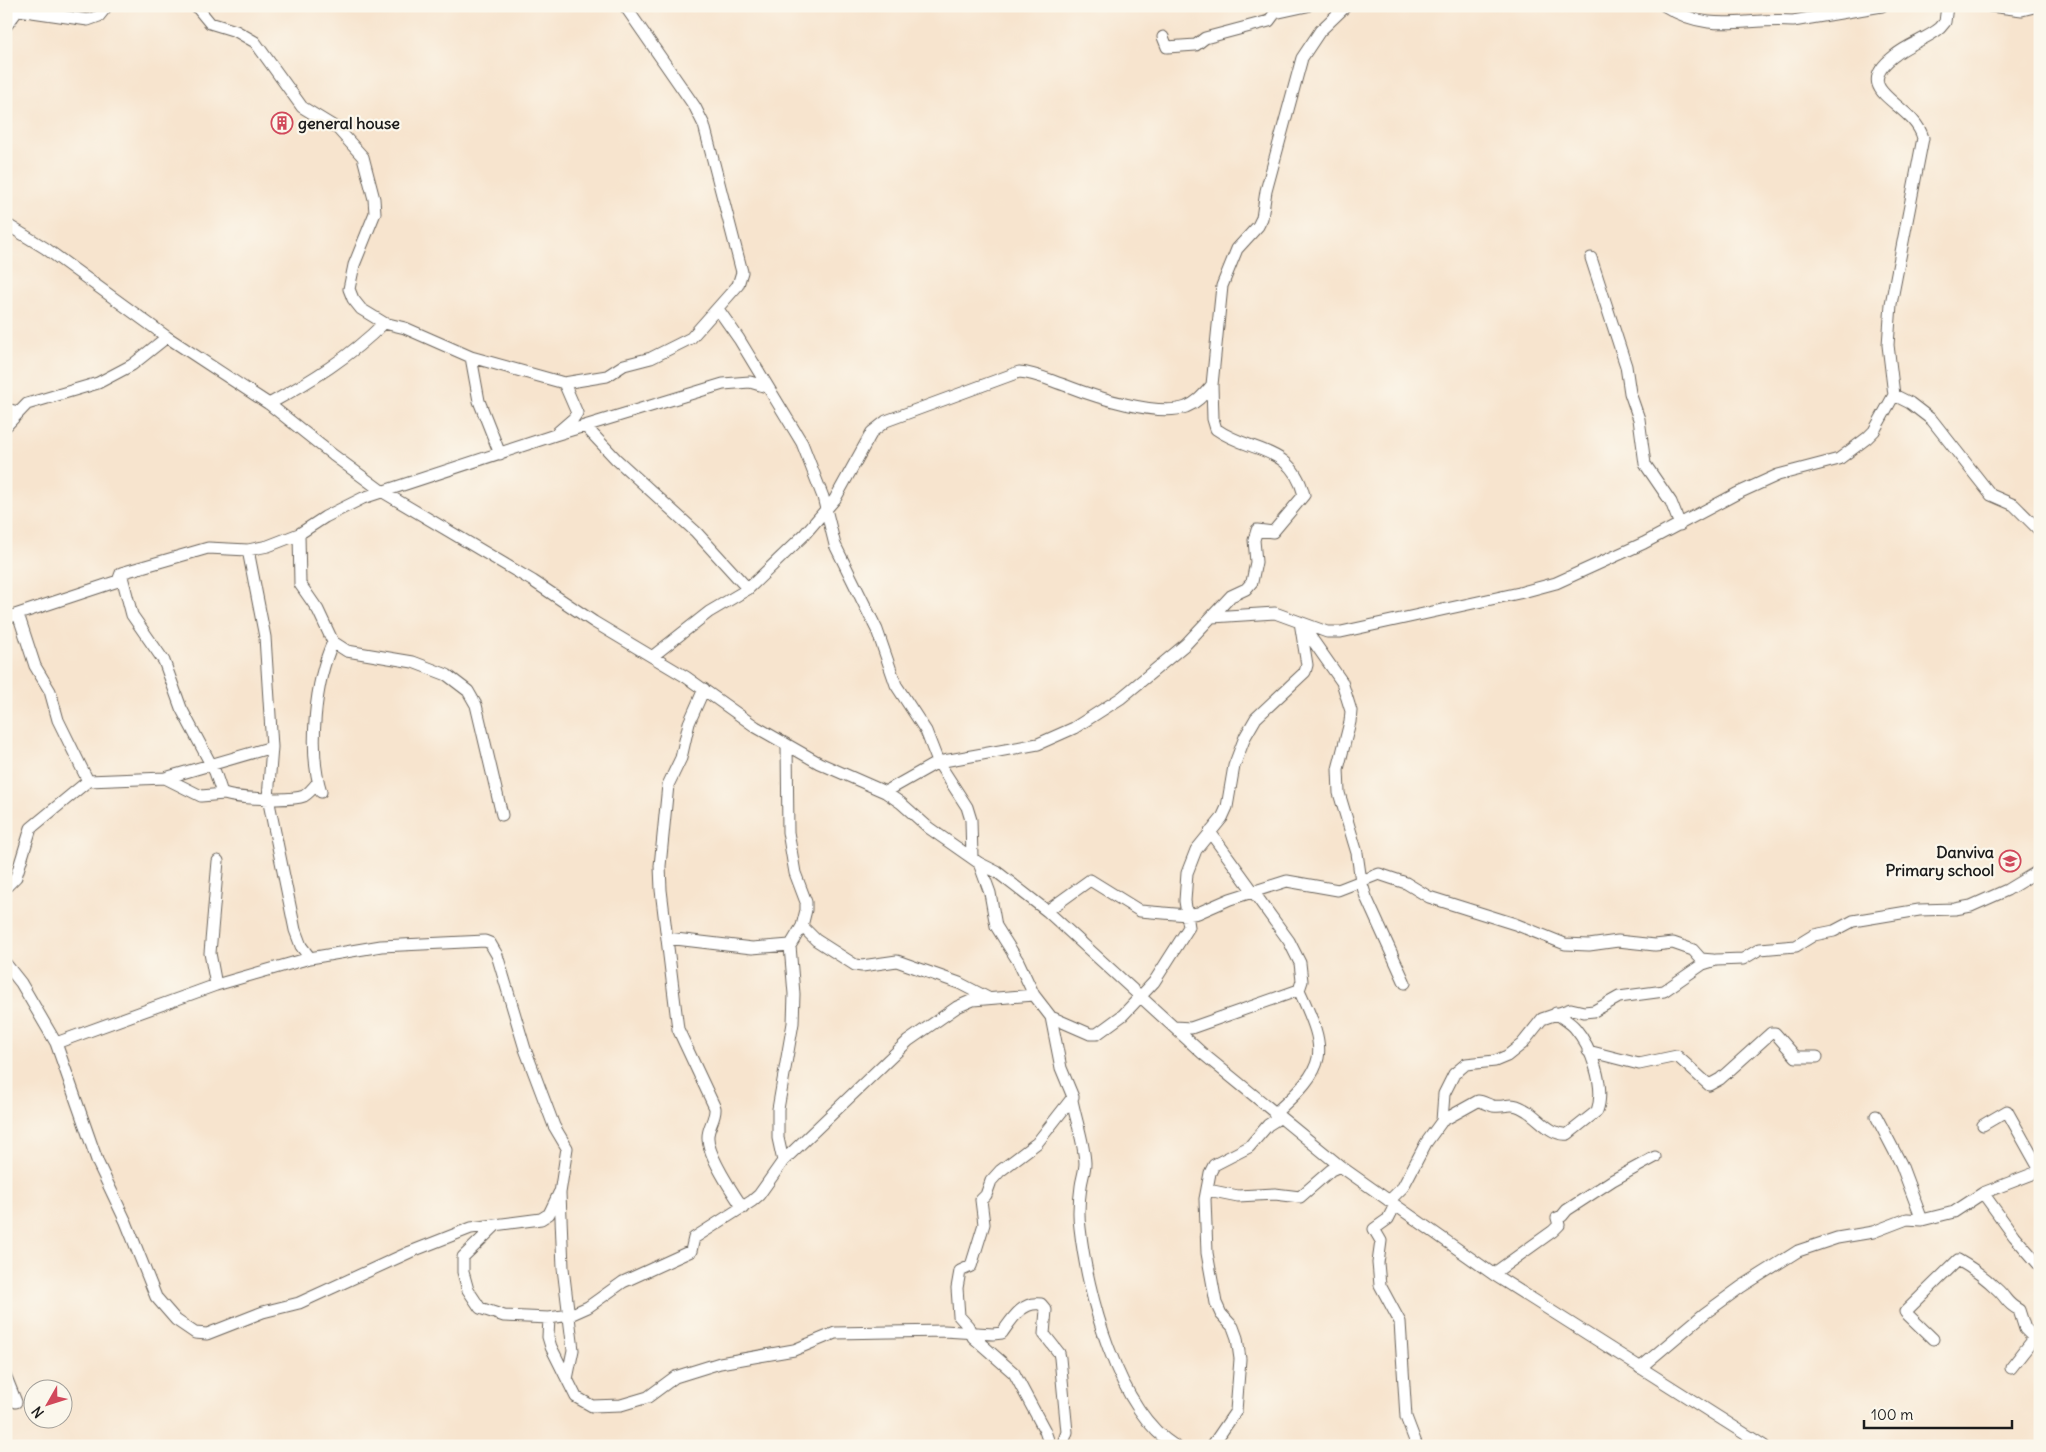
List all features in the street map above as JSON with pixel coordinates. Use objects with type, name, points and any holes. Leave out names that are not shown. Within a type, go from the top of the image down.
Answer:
[{"type":"street","points":[[6,26],[18,10],[88,20],[99,16],[107,6]]},
{"type":"street","points":[[196,6],[210,23],[236,31],[255,42],[302,107],[338,129],[363,157],[369,173],[375,213],[354,265],[350,289],[353,299],[361,309],[384,323],[405,328],[470,356],[564,383],[606,376],[624,366],[651,358],[691,338],[718,309],[740,280],[742,265],[708,136],[695,107],[625,6]]},
{"type":"street","points":[[1163,36],[1167,47],[1196,44],[1205,38],[1269,22],[1275,13],[1307,6]]},
{"type":"street","points":[[885,792],[938,762],[976,754],[1025,748],[1074,728],[1121,698],[1166,662],[1231,596],[1246,589],[1252,582],[1256,562],[1254,540],[1257,530],[1273,532],[1304,495],[1295,471],[1284,461],[1216,430],[1212,419],[1212,385],[1221,290],[1237,249],[1258,226],[1262,218],[1266,191],[1302,58],[1320,31],[1346,6]]},
{"type":"street","points":[[1665,6],[1692,19],[1729,24],[1780,20],[1793,21],[1882,6]]},
{"type":"street","points":[[1212,617],[1275,613],[1327,632],[1357,630],[1519,593],[1564,579],[1680,525],[1736,494],[1778,475],[1831,462],[1847,454],[1874,431],[1894,395],[1888,345],[1891,304],[1923,138],[1913,118],[1880,90],[1876,77],[1880,69],[1893,56],[1940,28],[1945,22],[1947,6]]},
{"type":"street","points":[[1990,6],[2022,10],[2038,6]]},
{"type":"street","points":[[6,224],[45,248],[167,336],[269,404],[383,492],[533,581],[594,622],[653,656],[704,689],[756,727],[819,763],[885,792],[929,828],[975,860],[997,872],[1047,911],[1202,1053],[1276,1116],[1340,1166],[1493,1274],[1764,1446]]},
{"type":"street","points":[[1591,258],[1626,366],[1630,393],[1639,418],[1645,464],[1671,502],[1680,525]]},
{"type":"street","points":[[718,309],[739,338],[767,387],[800,438],[819,483],[838,552],[878,630],[896,684],[926,730],[938,762],[967,807],[971,820],[975,860],[990,892],[996,926],[1018,961],[1034,994],[1051,1018],[1061,1068],[1071,1089],[1084,1159],[1079,1204],[1080,1228],[1087,1276],[1096,1313],[1120,1375],[1146,1419],[1164,1439],[1175,1446]]},
{"type":"street","points":[[269,404],[311,381],[356,349],[384,323]]},
{"type":"street","points":[[6,426],[27,404],[98,383],[132,365],[167,336]]},
{"type":"street","points":[[470,356],[479,401],[500,454]]},
{"type":"street","points":[[653,656],[709,612],[748,589],[826,511],[872,432],[879,425],[1019,372],[1032,373],[1093,396],[1163,410],[1193,404],[1212,385]]},
{"type":"street","points":[[121,573],[208,548],[248,550],[268,546],[299,534],[338,509],[383,492],[555,435],[723,384],[750,382],[767,387]]},
{"type":"street","points":[[555,435],[577,413],[564,383]]},
{"type":"street","points":[[1894,395],[1910,403],[1932,420],[1991,495],[2014,505],[2040,531]]},
{"type":"street","points":[[6,409],[20,412]]},
{"type":"street","points":[[586,427],[612,454],[692,528],[748,589]]},
{"type":"street","points":[[2022,512],[2040,517]]},
{"type":"street","points":[[299,534],[300,584],[318,610],[333,642],[347,651],[421,665],[454,679],[468,691],[476,705],[502,815]]},
{"type":"street","points":[[248,550],[265,637],[272,747],[268,798],[295,930],[310,958]]},
{"type":"street","points":[[88,781],[58,720],[50,691],[35,666],[12,616],[118,581],[121,573]]},
{"type":"street","points":[[121,573],[132,616],[164,661],[181,708],[193,727],[224,794]]},
{"type":"street","points":[[1051,1018],[1090,1034],[1097,1034],[1123,1015],[1141,997],[1154,982],[1176,944],[1187,932],[1189,924],[1185,887],[1188,873],[1196,850],[1222,818],[1227,807],[1234,766],[1248,731],[1256,718],[1305,672],[1307,665],[1300,622]]},
{"type":"street","points":[[1300,622],[1342,682],[1351,711],[1338,769],[1338,787],[1357,853],[1361,881],[1405,983]]},
{"type":"street","points":[[164,778],[201,796],[224,794],[268,798],[302,796],[319,787],[314,725],[327,656],[333,642]]},
{"type":"street","points":[[704,689],[691,718],[681,758],[668,785],[660,866],[666,938],[678,1030],[715,1108],[708,1136],[709,1146],[728,1187],[743,1208]]},
{"type":"street","points":[[783,1161],[778,1138],[778,1109],[793,1023],[794,994],[790,944],[802,926],[806,902],[795,873],[788,832],[787,745]]},
{"type":"street","points":[[6,887],[16,877],[31,828],[88,781],[164,778],[272,747]]},
{"type":"street","points":[[1210,832],[1289,941],[1296,955],[1302,981],[1299,990],[1317,1028],[1320,1056],[1318,1066],[1295,1095],[1249,1146],[1214,1166],[1210,1173],[1205,1200],[1207,1253],[1216,1302],[1221,1314],[1234,1327],[1240,1359],[1236,1411],[1212,1446]]},
{"type":"street","points":[[216,985],[210,953],[218,861]]},
{"type":"street","points":[[1047,911],[1090,880],[1140,911],[1187,915],[1198,913],[1220,903],[1286,882],[1338,890],[1379,874],[1390,877],[1429,897],[1515,924],[1565,944],[1589,945],[1618,941],[1655,945],[1673,943],[1693,950],[1701,959],[1743,959],[1760,949],[1796,946],[1812,935],[1834,931],[1854,920],[1919,910],[1955,910],[1971,906],[2007,890],[2040,870]]},
{"type":"street","points":[[802,926],[816,940],[855,965],[862,966],[897,961],[959,983],[988,998]]},
{"type":"street","points":[[666,938],[752,948],[790,944]]},
{"type":"street","points":[[56,1043],[216,985],[310,958],[363,948],[485,941],[490,943],[497,955],[525,1049],[554,1126],[566,1148],[560,1193],[563,1261],[573,1350],[567,1379]]},
{"type":"street","points":[[1442,1121],[1444,1094],[1449,1082],[1460,1068],[1466,1064],[1495,1061],[1507,1056],[1522,1044],[1542,1019],[1571,1009],[1588,1012],[1619,997],[1664,991],[1698,967],[1716,960]]},
{"type":"street","points":[[6,964],[21,983],[56,1043],[98,1162],[126,1222],[156,1297],[176,1320],[195,1333],[207,1334],[263,1312],[299,1303],[425,1246],[471,1228],[541,1220],[549,1214],[560,1193]]},
{"type":"street","points":[[1174,1027],[1191,1028],[1299,990]]},
{"type":"street","points":[[496,1225],[463,1257],[462,1272],[474,1302],[486,1312],[504,1316],[549,1318],[570,1315],[595,1304],[623,1282],[691,1250],[694,1238],[743,1208],[759,1195],[783,1161],[908,1041],[957,1008],[973,1000],[1034,994]]},
{"type":"street","points":[[1417,1446],[1406,1417],[1400,1322],[1380,1285],[1378,1263],[1380,1241],[1374,1229],[1388,1219],[1392,1203],[1403,1187],[1419,1154],[1442,1121],[1479,1101],[1493,1106],[1508,1104],[1520,1108],[1559,1134],[1568,1134],[1597,1110],[1600,1092],[1588,1051],[1575,1028],[1556,1013]]},
{"type":"street","points":[[1588,1051],[1639,1064],[1677,1056],[1709,1085],[1720,1079],[1771,1032],[1775,1033],[1796,1057],[1817,1057]]},
{"type":"street","points":[[1050,1446],[1045,1431],[1014,1372],[973,1337],[968,1326],[959,1316],[957,1288],[960,1271],[971,1266],[984,1224],[981,1200],[986,1195],[991,1181],[1000,1171],[1037,1143],[1072,1100]]},
{"type":"street","points":[[1640,1368],[1704,1314],[1798,1251],[1836,1238],[1874,1232],[1906,1219],[1922,1220],[1954,1212],[1983,1193],[2040,1170],[2007,1112],[1983,1126]]},
{"type":"street","points":[[1876,1116],[1901,1164],[1922,1220]]},
{"type":"street","points":[[1493,1274],[1553,1231],[1559,1225],[1557,1218],[1562,1216],[1567,1210],[1613,1180],[1655,1157]]},
{"type":"street","points":[[1208,1190],[1238,1196],[1275,1194],[1300,1197],[1331,1170],[1340,1166]]},
{"type":"street","points":[[1983,1193],[2014,1236],[2040,1266]]},
{"type":"street","points":[[1933,1339],[1905,1312],[1958,1260],[1976,1270],[2001,1292],[2007,1304],[2019,1310],[2025,1329],[2036,1334],[2010,1368]]},
{"type":"street","points":[[549,1318],[548,1337],[576,1397],[585,1404],[616,1406],[648,1397],[675,1377],[720,1363],[794,1350],[835,1333],[1002,1333],[1022,1308],[1036,1303],[1044,1306],[1046,1310],[1044,1334],[1059,1353],[1060,1358],[1067,1432],[1062,1446]]},
{"type":"street","points":[[6,1377],[16,1402]]},
{"type":"place","name":"general house","points":[[282,123]]},
{"type":"place","name":"Danviva Primary school","points":[[2010,861]]}]
